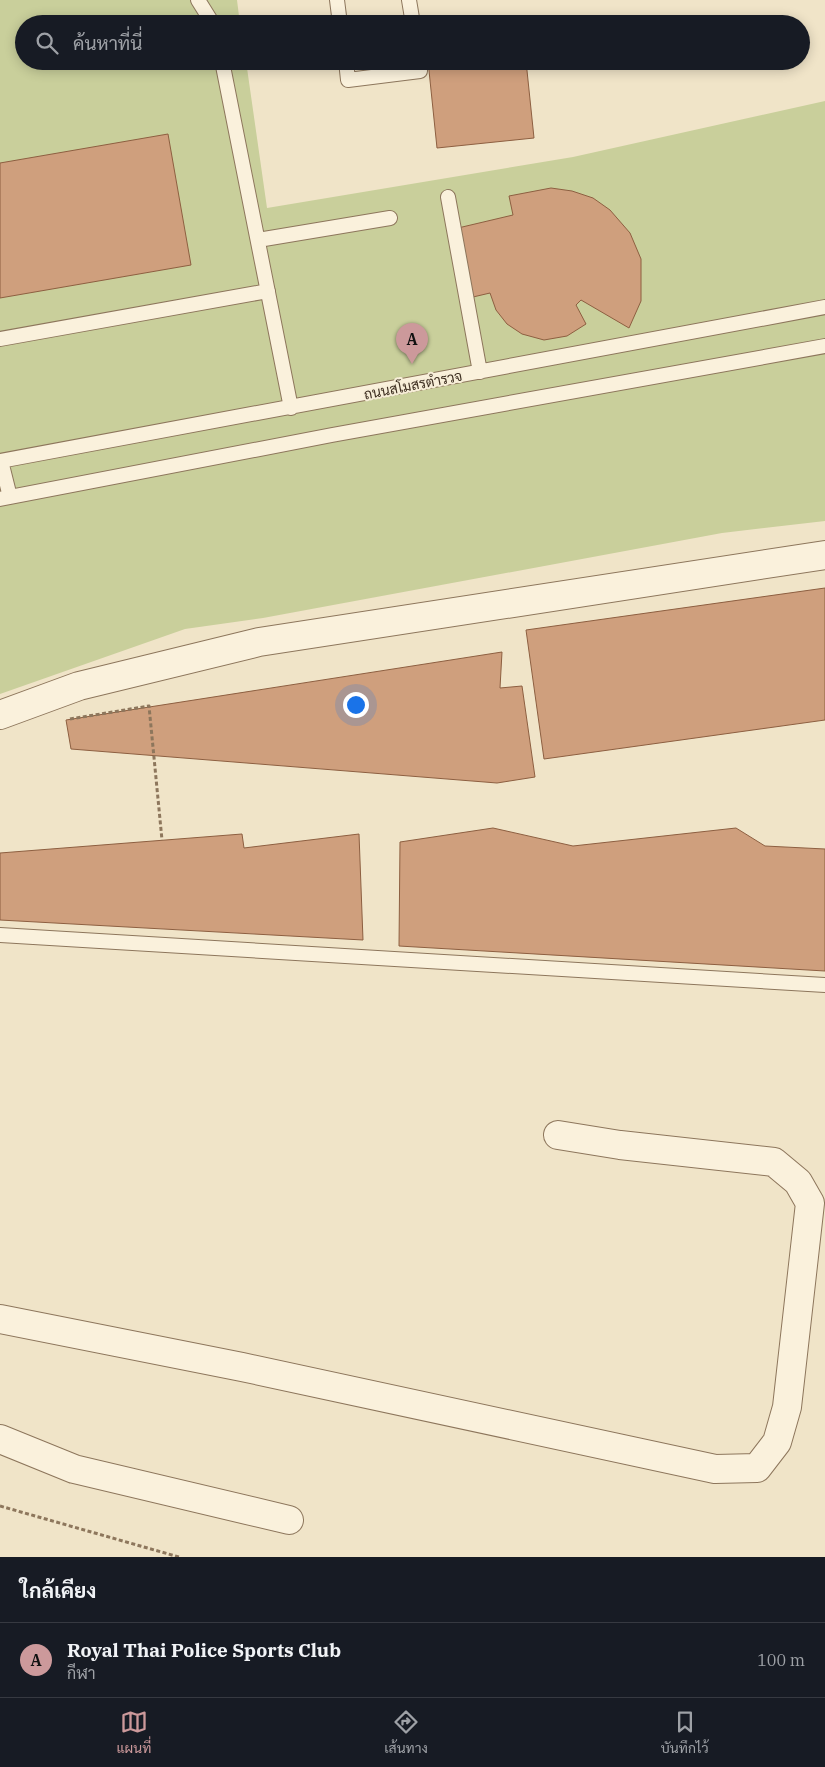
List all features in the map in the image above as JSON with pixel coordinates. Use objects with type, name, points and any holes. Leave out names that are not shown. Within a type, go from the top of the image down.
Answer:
[{"type":"street","points":[[0,715],[79,686],[260,642],[825,555]]},
{"type":"street","points":[[0,1319],[252,1369],[715,1470],[757,1468],[777,1442],[786,1407],[810,1203],[798,1182],[774,1162],[620,1145],[558,1135]]},
{"type":"street","points":[[0,1439],[74,1469],[289,1520]]},
{"type":"lane","points":[[198,0],[208,15]]},
{"type":"lane","points":[[337,0],[339,15]]},
{"type":"lane","points":[[409,0],[412,15]]},
{"type":"lane","points":[[224,70],[291,408]]},
{"type":"lane","points":[[347,70],[348,80],[420,70]]},
{"type":"lane","points":[[448,197],[480,372]]},
{"type":"lane","points":[[258,240],[390,218]]},
{"type":"lane","points":[[0,339],[268,291]]},
{"type":"lane","name":"ถนนสโมสรตำรวจ","points":[[0,461],[825,307]]},
{"type":"lane","points":[[0,461],[5,498],[825,346]]},
{"type":"lane","points":[[0,935],[825,985]]},
{"type":"path","points":[[66,720],[149,706],[162,840]]},
{"type":"path","points":[[0,1506],[179,1557]]},
{"type":"green space","points":[[0,0],[237,0],[239,15],[15,15],[15,70],[247,70],[267,208],[573,157],[825,101],[825,521],[722,533],[263,618],[185,629],[0,694]]},
{"type":"building","points":[[429,70],[527,70],[534,138],[437,148]]},
{"type":"building","points":[[168,134],[191,265],[0,298],[0,163]]},
{"type":"building","points":[[551,188],[572,191],[593,198],[610,210],[630,233],[641,259],[641,301],[629,328],[581,300],[576,305],[586,324],[567,336],[544,340],[522,334],[507,324],[496,310],[490,293],[473,297],[458,228],[513,215],[509,196]]},
{"type":"building","points":[[825,588],[825,720],[544,759],[526,630]]},
{"type":"building","points":[[502,652],[500,688],[522,686],[535,777],[497,783],[71,749],[66,720]]},
{"type":"building","points":[[493,828],[573,846],[736,828],[765,846],[825,849],[825,971],[399,946],[400,842]]},
{"type":"building","points":[[242,834],[244,848],[359,834],[363,940],[0,920],[0,853]]},
{"type":"place","name":"Royal Thai Police Sports Club","points":[[412,364]]}]
